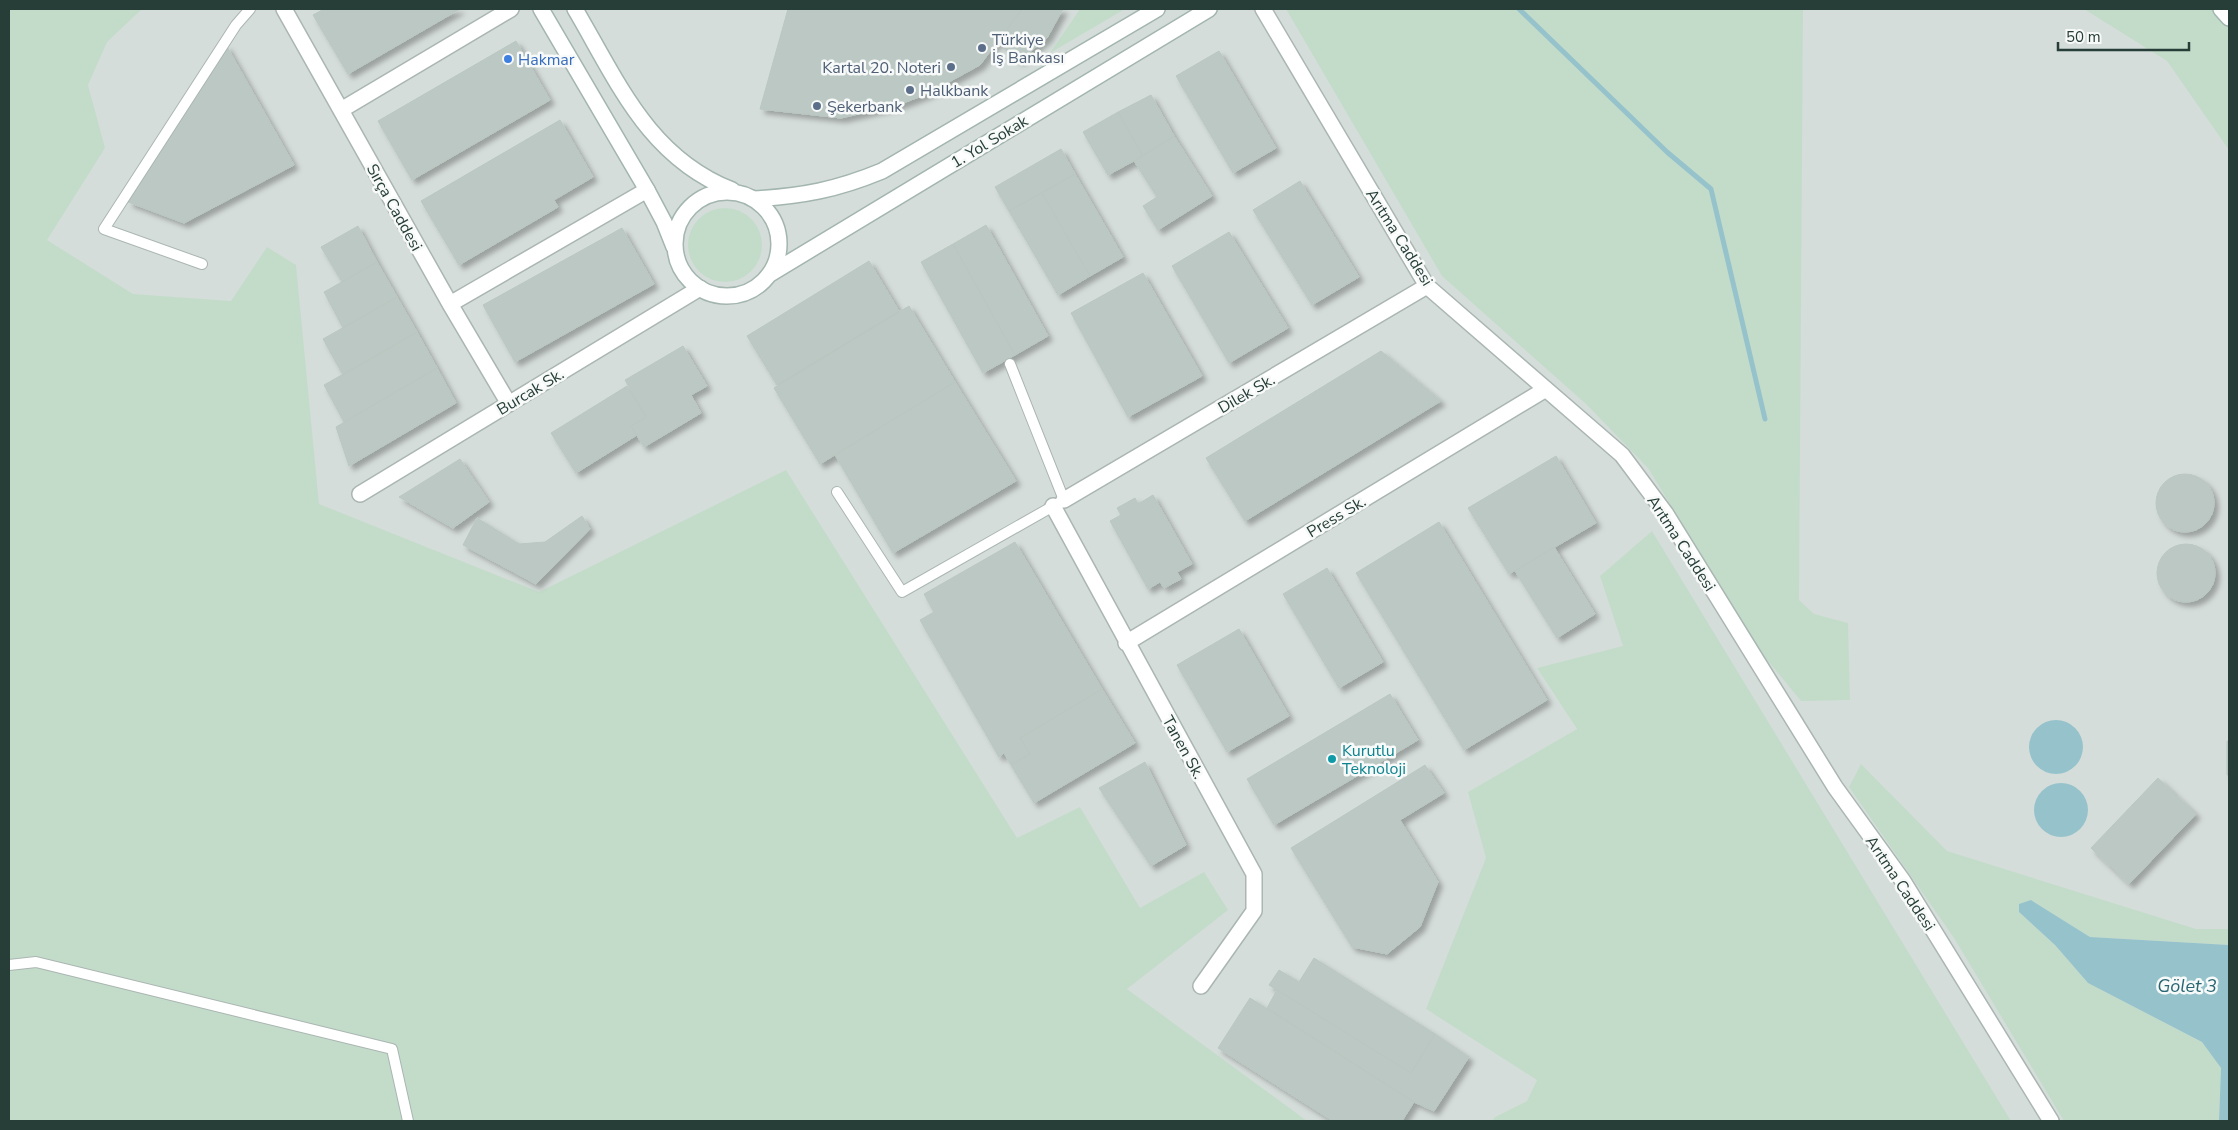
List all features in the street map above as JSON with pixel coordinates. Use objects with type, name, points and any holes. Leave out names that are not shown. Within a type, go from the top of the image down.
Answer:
[{"type":"street","name":"Sırça Caddesi","points":[[284,9],[450,304],[509,404]]},
{"type":"street","points":[[341,110],[512,9]]},
{"type":"street","name":"1. Yol Sokak","points":[[541,9],[647,190],[664,222],[685,274],[700,288],[714,294],[730,296],[745,293],[759,285],[770,274],[1209,9]]},
{"type":"street","name":"1. Yol Sokak","points":[[574,9],[638,116],[664,148],[688,167],[717,184],[748,197],[766,210],[776,224],[779,241],[777,258],[770,274]]},
{"type":"street","name":"1. Yol Sokak","points":[[677,256],[675,239],[680,223],[688,210],[701,199],[716,193],[748,197],[798,196],[844,186],[882,171],[1157,9]]},
{"type":"street","name":"Arıtma Caddesi","points":[[1263,9],[1427,286],[1622,455],[1666,514],[1835,787],[1903,881],[2051,1121]]},
{"type":"street","points":[[2221,9],[2229,18]]},
{"type":"street","points":[[450,304],[647,190]]},
{"type":"street","name":"Dilek Sk.","points":[[1059,503],[1427,286]]},
{"type":"street","name":"Burcak Sk.","points":[[360,494],[700,288]]},
{"type":"street","name":"Press Sk.","points":[[1126,643],[1546,389]]},
{"type":"street","name":"Tanen Sk.","points":[[1059,503],[1126,643],[1254,874],[1254,911],[1201,986]]},
{"type":"lane","points":[[202,264],[104,229],[236,25],[250,9]]},
{"type":"lane","points":[[837,492],[902,592],[1059,503],[1010,364]]},
{"type":"lane","points":[[9,965],[36,962],[392,1049],[408,1121]]},
{"type":"shaded area","points":[[9,9],[2229,9],[2229,1121],[9,1121]]},
{"type":"green space","points":[[9,9],[142,9],[107,42],[88,85],[105,148],[47,240],[133,294],[231,301],[267,247],[296,265],[319,504],[539,592],[786,470],[1017,838],[1080,807],[1140,908],[1204,872],[1228,910],[1127,989],[1307,1121],[9,1121]]},
{"type":"green space","points":[[1080,9],[1125,9],[1050,53]]},
{"type":"green space","points":[[1286,9],[1803,9],[1799,600],[1814,614],[1848,623],[1850,700],[1801,701],[1759,650],[1648,468],[1586,404],[1442,276]]},
{"type":"green space","points":[[2084,9],[2229,9],[2229,150],[2167,61]]},
{"type":"green space","points":[[725,208],[739,211],[751,219],[759,231],[762,245],[759,259],[751,271],[739,279],[725,282],[711,279],[699,271],[691,259],[688,245],[691,231],[699,219],[711,211]]},
{"type":"green space","points":[[1652,531],[2011,1121],[1492,1121],[1495,1117],[1527,1101],[1537,1080],[1426,1009],[1486,858],[1468,792],[1577,729],[1537,668],[1623,646],[1600,576]]},
{"type":"green space","points":[[1861,764],[1947,851],[2196,929],[2229,929],[2229,945],[2090,937],[2031,900],[2019,912],[2055,945],[2088,983],[2202,1042],[2221,1068],[2219,1121],[2064,1121],[1954,938],[1849,787]]},
{"type":"water","points":[[2056,720],[2066,722],[2075,728],[2081,737],[2083,747],[2081,757],[2075,766],[2066,772],[2056,774],[2046,772],[2037,766],[2031,757],[2029,747],[2031,737],[2037,728],[2046,722]]},
{"type":"water","points":[[2056,783],[2066,783],[2080,791],[2086,800],[2088,810],[2086,820],[2080,829],[2066,837],[2056,837],[2046,832],[2039,825],[2034,815],[2034,805],[2039,795],[2046,788]]},
{"type":"water","name":"Gölet 3","points":[[2031,900],[2090,937],[2229,945],[2229,1121],[2219,1121],[2221,1068],[2202,1042],[2088,983],[2055,945],[2019,912],[2019,904]]},
{"type":"building","points":[[324,9],[460,9],[348,74],[313,15]]},
{"type":"building","points":[[788,9],[1022,9],[980,65],[927,94],[898,105],[841,118],[760,109]]},
{"type":"building","points":[[1022,9],[1063,9],[1047,38],[1019,61],[999,41]]},
{"type":"building","points":[[516,41],[550,100],[412,180],[378,121]]},
{"type":"building","points":[[226,45],[294,165],[184,223],[128,202]]},
{"type":"building","points":[[1219,51],[1276,148],[1233,173],[1176,76]]},
{"type":"building","points":[[1151,95],[1174,136],[1143,156],[1118,112]]},
{"type":"building","points":[[1118,112],[1143,156],[1108,175],[1083,132]]},
{"type":"building","points":[[560,120],[593,177],[554,200],[558,207],[459,265],[421,201]]},
{"type":"building","points":[[1174,136],[1212,196],[1158,230],[1143,206],[1157,197],[1134,161]]},
{"type":"building","points":[[1061,149],[1075,174],[1009,211],[995,187]]},
{"type":"building","points":[[1075,174],[1123,257],[1090,276],[1042,193]]},
{"type":"building","points":[[1300,181],[1359,277],[1312,305],[1253,210]]},
{"type":"building","points":[[1042,193],[1090,276],[1058,295],[1009,211]]},
{"type":"building","points":[[986,225],[1048,336],[1015,355],[953,244]]},
{"type":"building","points":[[358,226],[377,262],[342,282],[321,247]]},
{"type":"building","points":[[622,228],[654,284],[515,362],[483,305]]},
{"type":"building","points":[[1229,232],[1288,328],[1229,363],[1172,266]]},
{"type":"building","points":[[953,244],[1015,355],[983,373],[921,262]]},
{"type":"building","points":[[869,261],[899,311],[777,385],[747,336]]},
{"type":"building","points":[[377,262],[397,297],[343,328],[324,292]]},
{"type":"building","points":[[1143,273],[1202,376],[1128,417],[1071,313]]},
{"type":"building","points":[[397,297],[417,332],[343,375],[323,339]]},
{"type":"building","points":[[909,306],[955,382],[820,464],[774,388]]},
{"type":"building","points":[[417,332],[437,368],[344,422],[324,385]]},
{"type":"building","points":[[683,346],[707,386],[691,395],[701,413],[644,447],[631,426],[646,417],[625,380]]},
{"type":"building","points":[[1381,351],[1441,401],[1245,521],[1206,458]]},
{"type":"building","points":[[437,368],[456,403],[349,466],[336,427]]},
{"type":"building","points":[[955,382],[1016,481],[893,553],[835,455]]},
{"type":"building","points":[[627,386],[646,417],[631,426],[637,435],[576,473],[551,433]]},
{"type":"building","points":[[1556,456],[1596,523],[1509,574],[1468,508]]},
{"type":"building","points":[[460,459],[489,502],[453,528],[399,497]]},
{"type":"building","points":[[2179,474],[2191,474],[2206,482],[2214,497],[2214,509],[2206,524],[2191,532],[2179,532],[2164,524],[2156,509],[2156,497],[2164,482]]},
{"type":"building","points":[[1153,495],[1192,564],[1177,572],[1181,579],[1164,588],[1160,582],[1148,589],[1110,521],[1121,515],[1117,508],[1135,498],[1138,504]]},
{"type":"building","points":[[582,516],[590,529],[536,584],[463,545],[477,518],[519,544],[545,542]]},
{"type":"building","points":[[1439,522],[1547,700],[1464,750],[1356,573]]},
{"type":"building","points":[[1015,542],[1102,689],[1020,738],[1030,754],[1011,765],[1004,753],[999,757],[920,620],[934,612],[924,594]]},
{"type":"building","points":[[2180,544],[2192,544],[2207,552],[2215,567],[2215,579],[2207,594],[2192,602],[2180,602],[2165,594],[2157,579],[2157,567],[2165,552]]},
{"type":"building","points":[[1554,547],[1595,614],[1557,638],[1515,571]]},
{"type":"building","points":[[1327,568],[1383,662],[1339,688],[1283,594]]},
{"type":"building","points":[[1239,629],[1289,716],[1227,752],[1177,665]]},
{"type":"building","points":[[1102,689],[1135,743],[1034,803],[1011,765],[1030,754],[1020,738]]},
{"type":"building","name":"Kurutlu Teknoloji","points":[[1390,694],[1418,740],[1274,825],[1247,779]]},
{"type":"building","points":[[2227,741],[2229,741],[2229,775],[2227,775]]},
{"type":"building","points":[[1145,762],[1186,845],[1151,866],[1099,788]]},
{"type":"building","points":[[1425,765],[1444,793],[1400,820],[1438,882],[1420,927],[1387,954],[1352,947],[1291,848]]},
{"type":"building","points":[[2158,778],[2196,814],[2129,884],[2091,848]]},
{"type":"building","points":[[1314,958],[1435,1034],[1411,1073],[1269,985],[1279,970],[1299,982]]},
{"type":"building","points":[[1277,990],[1411,1073],[1435,1034],[1469,1057],[1434,1111],[1414,1102],[1267,1008]]},
{"type":"building","points":[[1250,998],[1414,1102],[1402,1121],[1333,1121],[1218,1048]]},
{"type":"waterway","points":[[1519,9],[1667,152],[1711,189],[1765,419]]},
{"type":"place","name":"Türkiye İş Bankası","points":[[982,48]]},
{"type":"place","name":"Hakmar","points":[[508,59]]},
{"type":"place","name":"Kartal 20. Noteri","points":[[951,67]]},
{"type":"place","name":"Halkbank","points":[[910,90]]},
{"type":"place","name":"Şekerbank","points":[[817,106]]},
{"type":"place","name":"Kurutlu Teknoloji","points":[[1332,759]]}]
